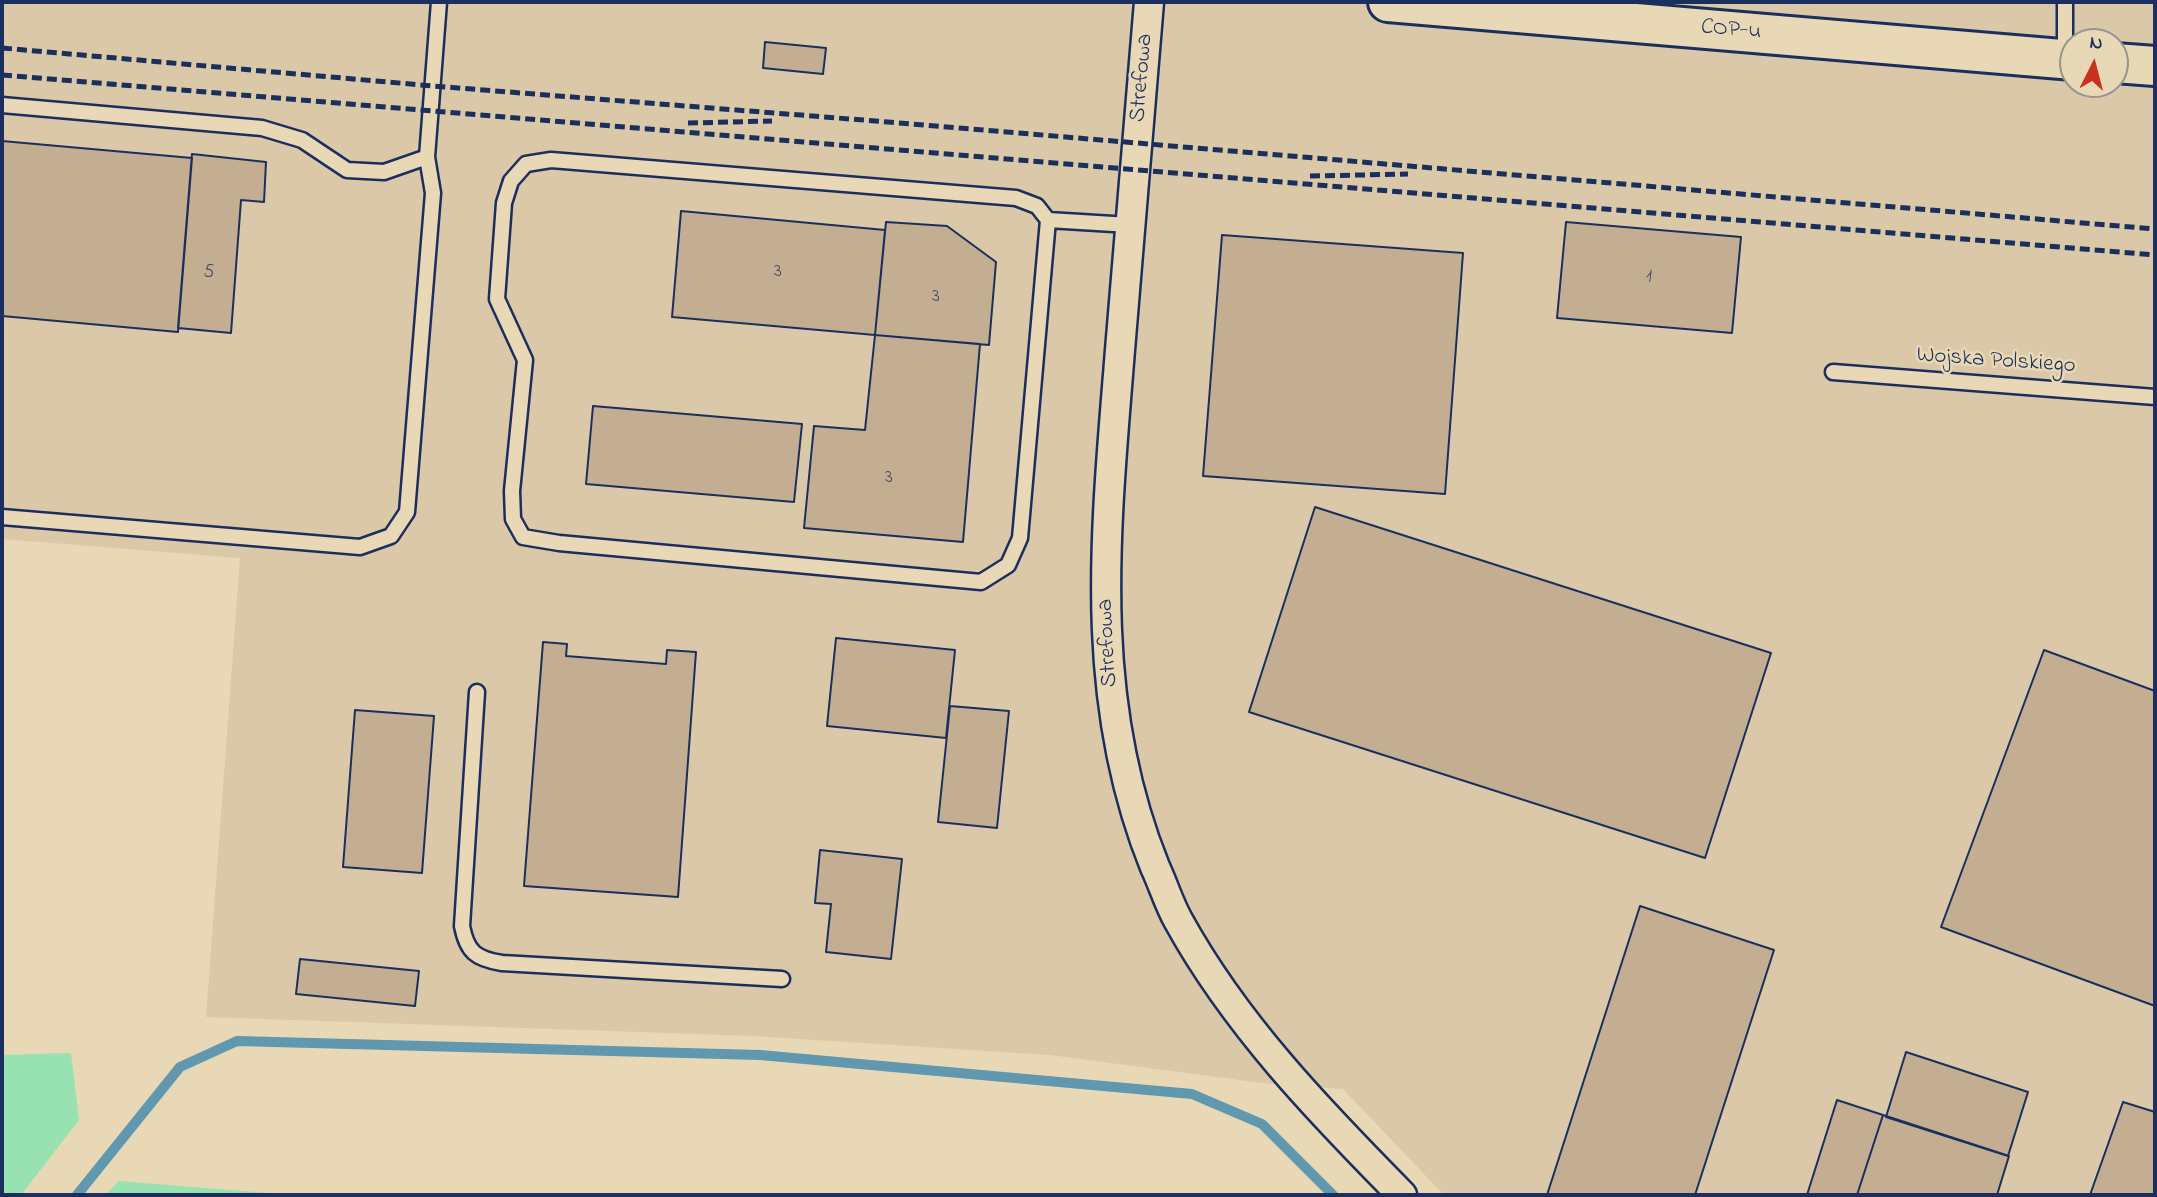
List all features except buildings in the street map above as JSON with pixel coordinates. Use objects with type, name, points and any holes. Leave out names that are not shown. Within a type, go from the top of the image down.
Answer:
[{"type":"main road","name":"COP-u","points":[[1388,2],[2059,58]]},
{"type":"main road","points":[[2129,64],[2155,66]]},
{"type":"street","name":"Strefowa","points":[[1149,2],[1105,564],[1109,681],[1122,765],[1142,835],[1176,918],[1220,989],[1307,1096],[1402,1195]]},
{"type":"lane","points":[[2,517],[360,547],[391,536],[407,512],[433,193],[427,157],[439,2]]},
{"type":"lane","points":[[2065,2],[2067,28]]},
{"type":"lane","points":[[2,105],[262,128],[302,140],[347,170],[384,172],[427,157]]},
{"type":"lane","points":[[1048,220],[1020,538],[1008,565],[981,582],[573,545],[523,537],[513,519],[512,491],[525,360],[497,299],[504,203],[511,181],[526,164],[551,160],[1016,198],[1037,206],[1048,220],[1130,225]]},
{"type":"lane","name":"Wojska Polskiego","points":[[1833,372],[2155,397]]},
{"type":"lane","points":[[477,692],[461,926],[465,942],[474,953],[487,960],[502,963],[782,979]]},
{"type":"shaded area","points":[[2,2],[2155,2],[2155,1195],[1444,1195],[1343,1089],[1262,1083],[1050,1055],[752,1036],[206,1017],[240,558],[2,539]]},
{"type":"green space","points":[[71,1053],[79,1120],[21,1195],[2,1195],[2,1055]]},
{"type":"green space","points":[[119,1181],[293,1195],[105,1195]]},
{"type":"waterway","points":[[77,1195],[180,1067],[237,1041],[760,1055],[1192,1094],[1262,1124],[1333,1195]]},
{"type":"railway","points":[[2,48],[2155,229]]},
{"type":"railway","points":[[2,75],[2155,255]]},
{"type":"railway","points":[[688,123],[772,121]]},
{"type":"railway","points":[[1310,176],[1408,174]]}]
